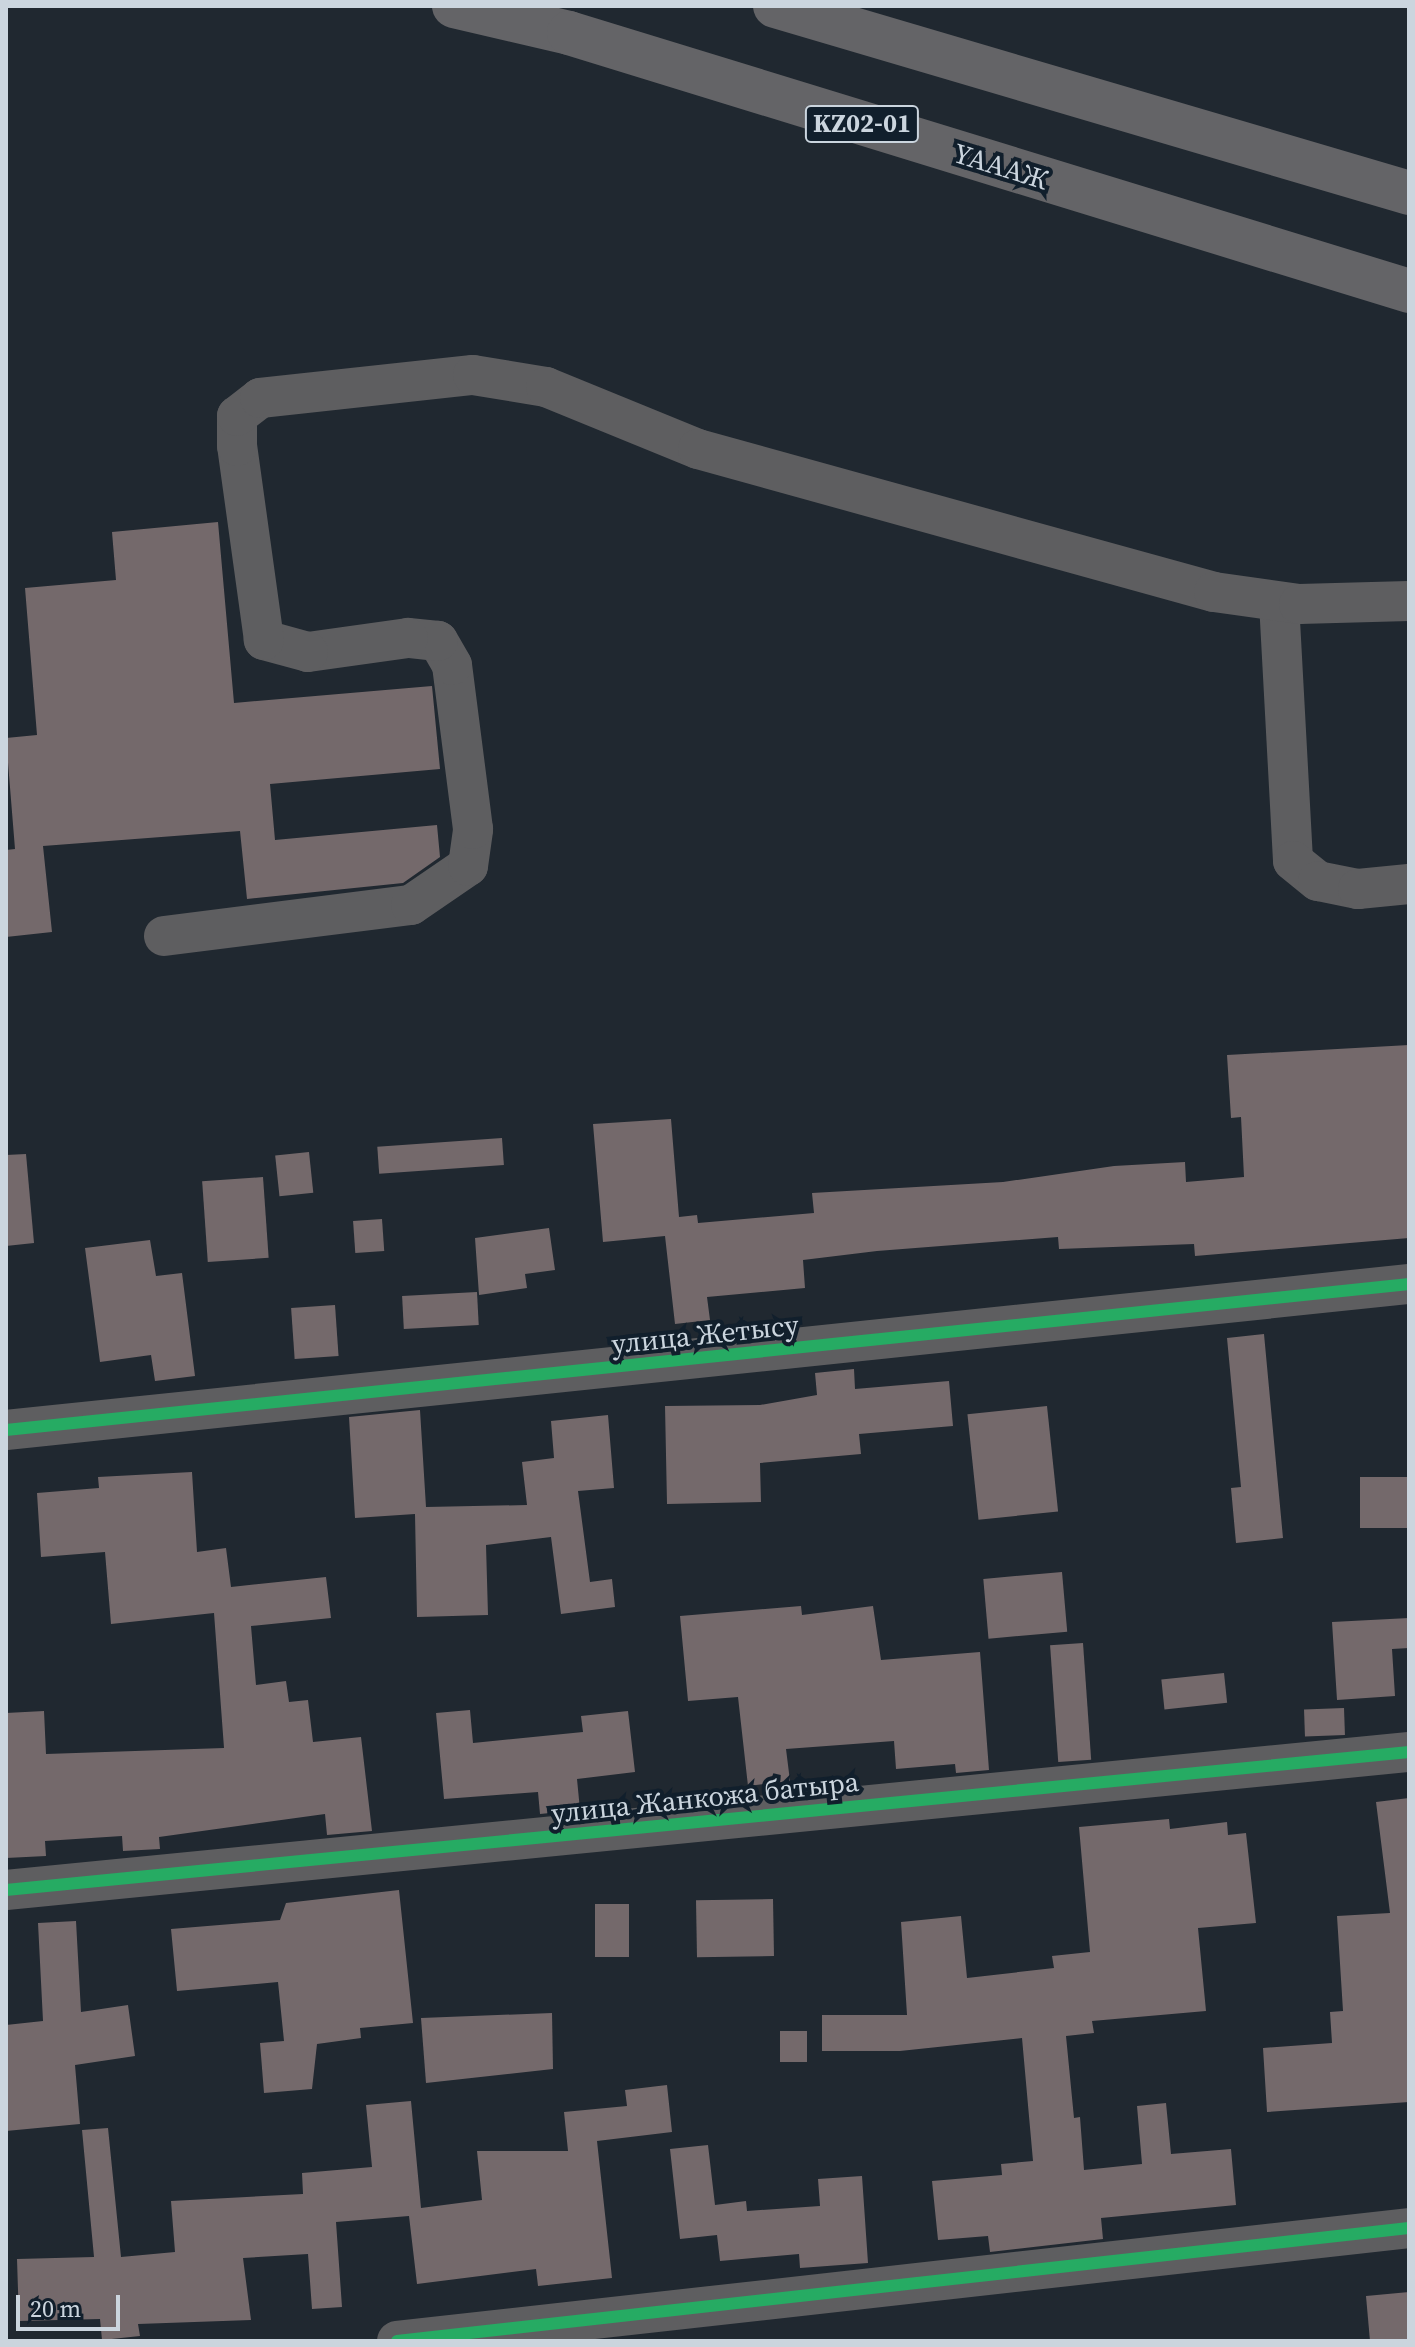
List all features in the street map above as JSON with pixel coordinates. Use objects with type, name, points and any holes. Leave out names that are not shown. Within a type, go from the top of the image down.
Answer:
[{"type":"highway","name":"ҮАААЖ","points":[[454,6],[569,33],[1409,291]]},
{"type":"highway","points":[[775,6],[1409,193]]},
{"type":"street","points":[[164,936],[411,905],[468,866],[473,829],[468,784],[452,665],[438,641],[381,640],[308,652],[264,640],[237,446],[237,416],[260,398],[473,375],[546,387],[698,449],[1214,592],[1279,602],[1409,601]]},
{"type":"street","points":[[1279,602],[1293,861],[1332,883],[1358,889],[1409,884]]},
{"type":"street","name":"улица Жетысу","points":[[6,1430],[1409,1284]]},
{"type":"street","name":"улица Жанкожа батыра","points":[[6,1890],[1409,1752]]},
{"type":"street","points":[[397,2341],[1409,2228]]},
{"type":"building","points":[[218,522],[234,703],[432,686],[440,769],[270,784],[275,840],[437,825],[440,857],[403,883],[247,899],[240,831],[43,846],[52,932],[6,937],[6,850],[15,849],[6,738],[37,735],[25,588],[116,580],[112,532]]},
{"type":"building","points":[[1409,1045],[1409,1238],[1195,1256],[1194,1244],[1059,1249],[1058,1237],[877,1251],[803,1260],[805,1288],[707,1297],[710,1320],[675,1324],[665,1236],[603,1242],[593,1124],[671,1119],[679,1217],[697,1215],[698,1223],[814,1213],[812,1193],[1003,1182],[1114,1166],[1185,1162],[1186,1182],[1244,1177],[1241,1117],[1231,1118],[1227,1055]]},
{"type":"building","points":[[502,1138],[504,1165],[379,1174],[377,1147]]},
{"type":"building","points":[[309,1152],[313,1193],[279,1196],[275,1156]]},
{"type":"building","points":[[26,1154],[34,1243],[6,1246],[6,1155]]},
{"type":"building","points":[[263,1177],[269,1258],[208,1262],[202,1181]]},
{"type":"building","points":[[382,1219],[384,1251],[355,1253],[353,1221]]},
{"type":"building","points":[[549,1228],[555,1270],[525,1274],[527,1288],[479,1295],[475,1238]]},
{"type":"building","points":[[150,1240],[156,1276],[182,1273],[195,1376],[155,1381],[151,1355],[100,1362],[85,1248]]},
{"type":"building","points":[[477,1292],[479,1325],[404,1329],[402,1296]]},
{"type":"building","points":[[335,1305],[339,1356],[295,1359],[291,1308]]},
{"type":"building","points":[[1264,1334],[1283,1538],[1236,1543],[1231,1488],[1241,1487],[1227,1338]]},
{"type":"building","points":[[854,1369],[855,1389],[949,1381],[953,1426],[859,1434],[861,1454],[760,1463],[761,1502],[667,1504],[665,1406],[760,1405],[817,1395],[815,1373]]},
{"type":"building","points":[[1047,1406],[1058,1511],[979,1520],[967,1414]]},
{"type":"building","points":[[420,1410],[426,1507],[527,1505],[522,1462],[554,1458],[551,1421],[608,1415],[614,1488],[578,1491],[590,1582],[612,1579],[615,1607],[561,1614],[551,1537],[486,1545],[488,1615],[417,1617],[415,1514],[355,1518],[349,1417]]},
{"type":"building","points":[[192,1472],[197,1552],[226,1548],[231,1587],[326,1577],[331,1618],[251,1626],[256,1685],[286,1681],[289,1702],[308,1700],[313,1742],[361,1737],[372,1831],[327,1835],[325,1814],[159,1837],[160,1849],[123,1851],[122,1836],[45,1841],[46,1856],[6,1858],[6,1713],[44,1711],[46,1754],[224,1748],[214,1613],[111,1624],[105,1552],[41,1557],[37,1493],[99,1488],[98,1477]]},
{"type":"building","points":[[1360,1477],[1409,1477],[1409,1528],[1360,1528]]},
{"type":"building","points":[[1062,1572],[1067,1632],[989,1639],[983,1579]]},
{"type":"building","points":[[801,1606],[802,1615],[873,1606],[881,1660],[980,1652],[989,1770],[956,1773],[955,1764],[896,1769],[894,1741],[786,1749],[790,1781],[748,1786],[738,1697],[688,1701],[680,1616]]},
{"type":"building","points":[[1409,1618],[1409,1648],[1392,1649],[1395,1696],[1337,1700],[1332,1622]]},
{"type":"building","points":[[1083,1643],[1091,1760],[1058,1762],[1050,1645]]},
{"type":"building","points":[[1224,1673],[1227,1703],[1164,1709],[1161,1680]]},
{"type":"building","points":[[1344,1708],[1345,1735],[1305,1736],[1304,1709]]},
{"type":"building","points":[[470,1710],[473,1743],[583,1732],[581,1716],[628,1711],[635,1772],[577,1779],[580,1810],[540,1814],[538,1792],[444,1799],[436,1713]]},
{"type":"building","points":[[1409,1798],[1409,2102],[1267,2112],[1263,2048],[1332,2043],[1330,2012],[1343,2011],[1337,1916],[1390,1913],[1376,1802]]},
{"type":"building","points":[[1169,1819],[1170,1829],[1227,1822],[1228,1835],[1246,1833],[1256,1923],[1198,1928],[1206,2011],[1092,2021],[1094,2033],[1066,2036],[1074,2118],[1080,2117],[1084,2170],[1142,2164],[1137,2106],[1166,2103],[1171,2154],[1231,2149],[1236,2205],[1101,2218],[1103,2239],[990,2252],[988,2236],[938,2240],[932,2181],[1002,2175],[1001,2164],[1033,2161],[1022,2038],[900,2051],[822,2051],[822,2015],[907,2015],[901,1922],[961,1916],[967,1978],[1054,1968],[1052,1956],[1090,1952],[1079,1827]]},
{"type":"building","points":[[399,1890],[413,2023],[360,2028],[361,2038],[317,2044],[312,2089],[264,2093],[260,2043],[284,2041],[278,1982],[177,1991],[171,1929],[280,1920],[286,1903]]},
{"type":"building","points":[[773,1899],[774,1956],[697,1957],[696,1900]]},
{"type":"building","points":[[595,1904],[629,1904],[629,1957],[595,1957]]},
{"type":"building","points":[[76,1921],[81,2012],[128,2005],[135,2056],[75,2065],[80,2124],[6,2131],[6,2025],[43,2021],[38,1923]]},
{"type":"building","points":[[552,2013],[553,2069],[426,2083],[421,2018]]},
{"type":"building","points":[[780,2031],[807,2031],[807,2062],[780,2062]]},
{"type":"building","points":[[667,2085],[672,2132],[597,2141],[612,2278],[538,2286],[536,2269],[417,2284],[409,2216],[336,2222],[342,2307],[312,2309],[308,2254],[243,2258],[251,2320],[138,2324],[140,2336],[102,2340],[100,2319],[19,2321],[17,2259],[94,2257],[82,2130],[108,2128],[121,2257],[175,2252],[171,2201],[303,2194],[302,2173],[372,2167],[366,2105],[411,2101],[421,2208],[482,2200],[477,2151],[568,2151],[564,2112],[627,2106],[625,2090]]},
{"type":"building","points":[[708,2145],[715,2205],[746,2201],[747,2211],[820,2206],[818,2179],[862,2176],[868,2263],[800,2268],[799,2254],[720,2261],[717,2235],[680,2239],[670,2149]]},
{"type":"building","points":[[1409,2292],[1409,2341],[1370,2341],[1366,2296]]},
{"type":"cycle path","points":[[6,1430],[1409,1284]]},
{"type":"cycle path","points":[[6,1890],[1409,1752]]},
{"type":"cycle path","points":[[397,2341],[1409,2228]]}]
